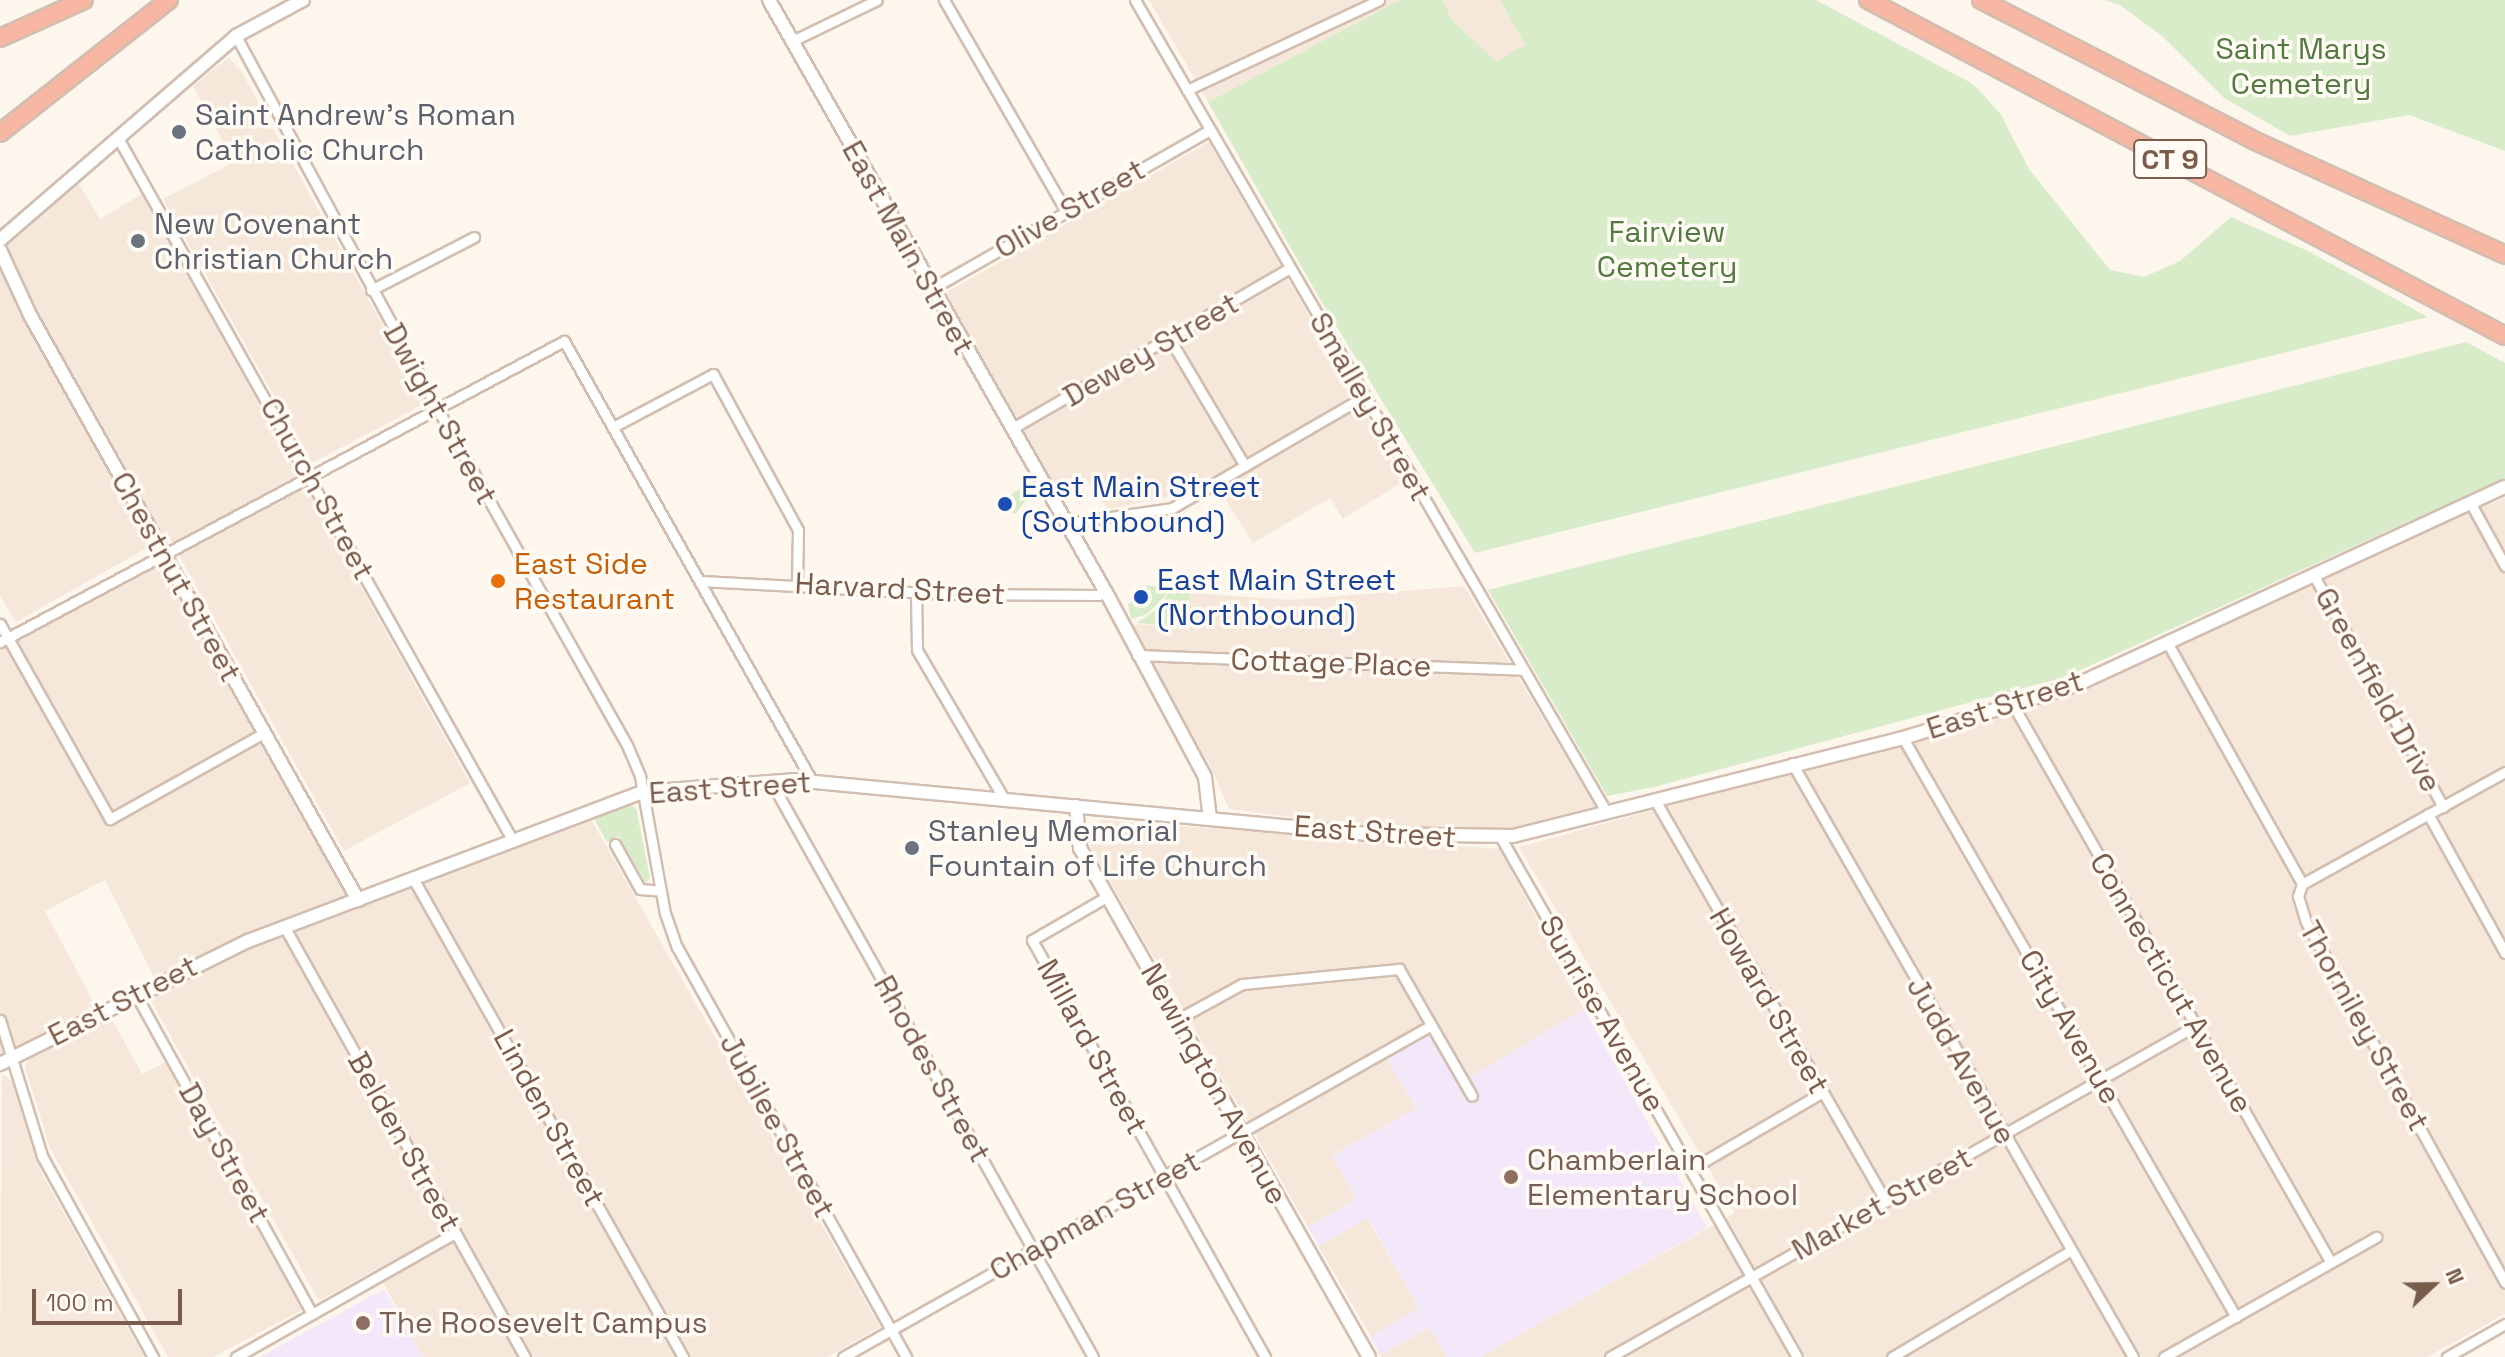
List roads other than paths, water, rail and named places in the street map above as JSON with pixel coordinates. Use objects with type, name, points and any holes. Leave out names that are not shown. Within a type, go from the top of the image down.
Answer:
[{"type":"highway","points":[[51,16],[74,0]]},
{"type":"highway","points":[[0,38],[84,0]]},
{"type":"highway","points":[[3,133],[169,0]]},
{"type":"highway","name":"CT 9","points":[[1868,0],[2499,332]]},
{"type":"highway","name":"CT 9","points":[[1981,0],[2251,139],[2505,255]]},
{"type":"main road","points":[[0,240],[236,36],[303,0]]},
{"type":"main road","name":"East Main Street","points":[[769,0],[1011,429],[1099,595],[1111,608]]},
{"type":"main road","name":"Chestnut Street","points":[[0,250],[30,315],[358,900]]},
{"type":"main road","name":"East Street","points":[[0,1064],[135,993],[284,926],[414,880],[642,792],[770,780],[812,781],[1368,834],[1501,838],[1792,763],[1903,738],[2076,685],[2505,487]]},
{"type":"main road","name":"East Main Street","points":[[1048,496],[1068,523],[1111,608],[1205,777],[1210,819]]},
{"type":"main road","name":"Newington Avenue","points":[[1076,806],[1076,838],[1369,1357]]},
{"type":"street","points":[[792,41],[877,0]]},
{"type":"street","points":[[944,0],[1066,211]]},
{"type":"street","name":"Smalley Street","points":[[1135,0],[1607,813]]},
{"type":"street","points":[[1187,90],[1379,0]]},
{"type":"street","name":"Dwight Street","points":[[236,36],[371,290],[625,740],[642,792]]},
{"type":"street","name":"Olive Street","points":[[931,289],[1210,130]]},
{"type":"street","name":"Church Street","points":[[118,138],[513,841]]},
{"type":"street","points":[[371,290],[474,237]]},
{"type":"street","name":"Dewey Street","points":[[1011,429],[1171,341],[1290,268]]},
{"type":"street","points":[[4,640],[309,474],[564,341],[812,781]]},
{"type":"street","points":[[1171,341],[1245,466]]},
{"type":"street","points":[[613,427],[713,374],[798,530],[797,584]]},
{"type":"street","points":[[1068,523],[1172,508],[1365,396]]},
{"type":"street","points":[[2470,502],[2505,566]]},
{"type":"street","name":"Greenfield Drive","points":[[2313,574],[2443,807]]},
{"type":"street","name":"Harvard Street","points":[[701,581],[916,592],[1099,595]]},
{"type":"street","points":[[916,592],[917,650],[1004,799]]},
{"type":"street","points":[[0,624],[4,640],[110,819],[264,733]]},
{"type":"street","name":"Thorniley Street","points":[[2167,642],[2302,884],[2298,896],[2306,922],[2505,1283]]},
{"type":"street","name":"Cottage Place","points":[[1137,655],[1524,670]]},
{"type":"street","name":"Connecticut Avenue","points":[[2013,705],[2330,1261]]},
{"type":"street","name":"City Avenue","points":[[1903,738],[2236,1317]]},
{"type":"street","name":"Judd Avenue","points":[[1792,763],[2133,1357]]},
{"type":"street","points":[[2302,884],[2505,772]]},
{"type":"street","name":"Rhodes Street","points":[[770,780],[1093,1357]]},
{"type":"street","name":"Jubilee Street","points":[[642,792],[661,891],[677,947],[906,1357]]},
{"type":"street","name":"Howard Street","points":[[1655,800],[1821,1093],[1886,1201]]},
{"type":"street","points":[[2428,814],[2505,953]]},
{"type":"street","name":"Sunrise Avenue","points":[[1501,838],[1797,1357]]},
{"type":"street","points":[[615,844],[640,889],[661,891]]},
{"type":"street","name":"Linden Street","points":[[414,880],[683,1357]]},
{"type":"street","name":"Millard Street","points":[[1108,896],[1032,940],[1265,1357]]},
{"type":"street","name":"Belden Street","points":[[284,926],[525,1357]]},
{"type":"street","points":[[1178,1019],[1242,984],[1399,969],[1472,1096]]},
{"type":"street","name":"Day Street","points":[[135,993],[312,1313]]},
{"type":"street","points":[[0,1020],[15,1056],[42,1156],[153,1357]]},
{"type":"street","name":"Chapman Street","points":[[843,1357],[1430,1026]]},
{"type":"street","name":"Market Street","points":[[1610,1357],[2195,1026]]},
{"type":"street","points":[[1691,1169],[1821,1093]]},
{"type":"street","points":[[236,1357],[455,1233]]},
{"type":"street","points":[[2164,1357],[2376,1237]]},
{"type":"street","points":[[1892,1357],[2070,1251]]},
{"type":"street","points":[[2447,1357],[2505,1324]]},
{"type":"place","name":"Saint Andrew's Roman Catholic Church","points":[[179,132]]},
{"type":"place","name":"New Covenant Christian Church","points":[[138,241]]},
{"type":"place","name":"East Main Street (Southbound)","points":[[1005,504]]},
{"type":"place","name":"East Side Restaurant","points":[[498,581]]},
{"type":"place","name":"East Main Street (Northbound)","points":[[1141,597]]},
{"type":"place","name":"Stanley Memorial Fountain of Life Church","points":[[912,848]]},
{"type":"place","name":"Chamberlain Elementary School","points":[[1511,1177]]},
{"type":"place","name":"The Roosevelt Campus","points":[[363,1323]]},
{"type":"park label","name":"Saint Marys Cemetery","points":[[2301,66]]},
{"type":"park label","name":"Fairview Cemetery","points":[[1667,249]]}]
